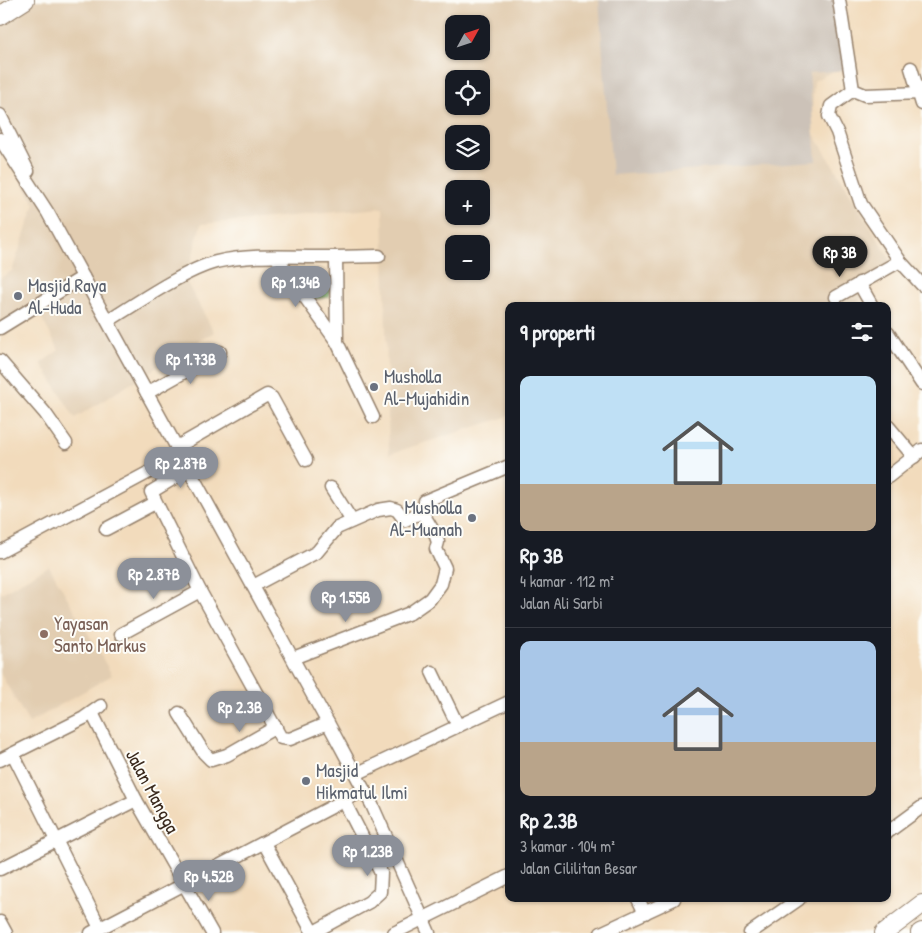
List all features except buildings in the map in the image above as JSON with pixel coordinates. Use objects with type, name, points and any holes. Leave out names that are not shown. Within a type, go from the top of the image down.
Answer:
[{"type":"highway","points":[[0,16],[7,9],[25,0]]},
{"type":"highway","points":[[884,933],[922,904]]},
{"type":"street","points":[[839,0],[853,90]]},
{"type":"street","points":[[853,90],[865,96],[921,97],[911,68]]},
{"type":"street","points":[[853,90],[831,106],[829,116],[837,132],[861,204],[900,261],[922,285]]},
{"type":"street","points":[[0,115],[37,194],[356,774],[429,933]]},
{"type":"street","points":[[0,140],[37,194]]},
{"type":"street","points":[[108,322],[162,289],[214,263],[236,259],[379,256]]},
{"type":"street","points":[[336,257],[337,342]]},
{"type":"street","points":[[277,258],[337,342],[373,418]]},
{"type":"street","points":[[836,297],[900,261]]},
{"type":"street","points":[[0,328],[83,277]]},
{"type":"street","points":[[859,283],[870,302]]},
{"type":"street","points":[[891,338],[922,384]]},
{"type":"street","points":[[147,392],[220,352]]},
{"type":"street","points":[[0,363],[45,413],[66,443]]},
{"type":"street","points":[[0,552],[179,451],[267,395],[272,398],[306,460]]},
{"type":"street","points":[[891,429],[918,453],[891,475]]},
{"type":"street","points":[[253,586],[316,552],[336,528],[391,508],[397,510],[404,520],[422,512],[425,509],[425,501],[505,468]]},
{"type":"street","points":[[189,469],[151,492],[200,590],[281,738],[285,739],[328,723]]},
{"type":"street","points":[[331,488],[352,521]]},
{"type":"street","points":[[106,529],[155,503]]},
{"type":"street","points":[[293,658],[410,613],[430,598],[441,584],[445,568],[436,549],[438,542],[435,534],[422,512]]},
{"type":"street","points":[[121,634],[200,590]]},
{"type":"street","points":[[432,672],[458,726]]},
{"type":"street","points":[[356,774],[505,704]]},
{"type":"street","name":"Jalan Mangga","points":[[0,760],[97,710],[136,800],[183,886],[212,933]]},
{"type":"street","points":[[179,714],[204,753],[211,760],[236,751],[276,726]]},
{"type":"street","points":[[13,754],[55,841],[103,929],[364,790]]},
{"type":"street","points":[[0,869],[136,800]]},
{"type":"street","points":[[264,843],[312,933],[369,902],[380,892],[381,873],[344,801]]},
{"type":"street","points":[[891,830],[922,807]]},
{"type":"street","points":[[394,933],[422,917],[505,878]]},
{"type":"street","points":[[640,902],[645,913]]},
{"type":"street","points":[[600,933],[668,902]]},
{"type":"street","points":[[750,933],[795,902]]},
{"type":"street","points":[[0,922],[6,933]]},
{"type":"shaded area","points":[[0,0],[840,0],[853,61],[814,81],[811,129],[893,264],[858,302],[505,302],[505,417],[389,454],[383,208],[201,224],[186,281],[214,332],[75,418],[41,363],[59,350],[40,315],[4,336],[0,329],[0,278],[12,271],[35,204],[0,147]]},
{"type":"shaded area","points":[[599,0],[843,0],[848,70],[809,73],[816,161],[612,175]]},
{"type":"shaded area","name":"Yayasan Santo Markus","points":[[49,566],[112,675],[29,723],[0,673],[0,594]]},
{"type":"green space","points":[[329,288],[330,297],[309,299],[309,290]]},
{"type":"place","name":"Masjid Raya Al-Huda","points":[[18,296]]},
{"type":"place","name":"Musholla Al-Mujahidin","points":[[374,387]]},
{"type":"place","name":"Musholla Al-Muanah","points":[[472,518]]},
{"type":"place","name":"Yayasan Santo Markus","points":[[44,634]]},
{"type":"place","name":"Masjid Hikmatul Ilmi","points":[[306,781]]}]
